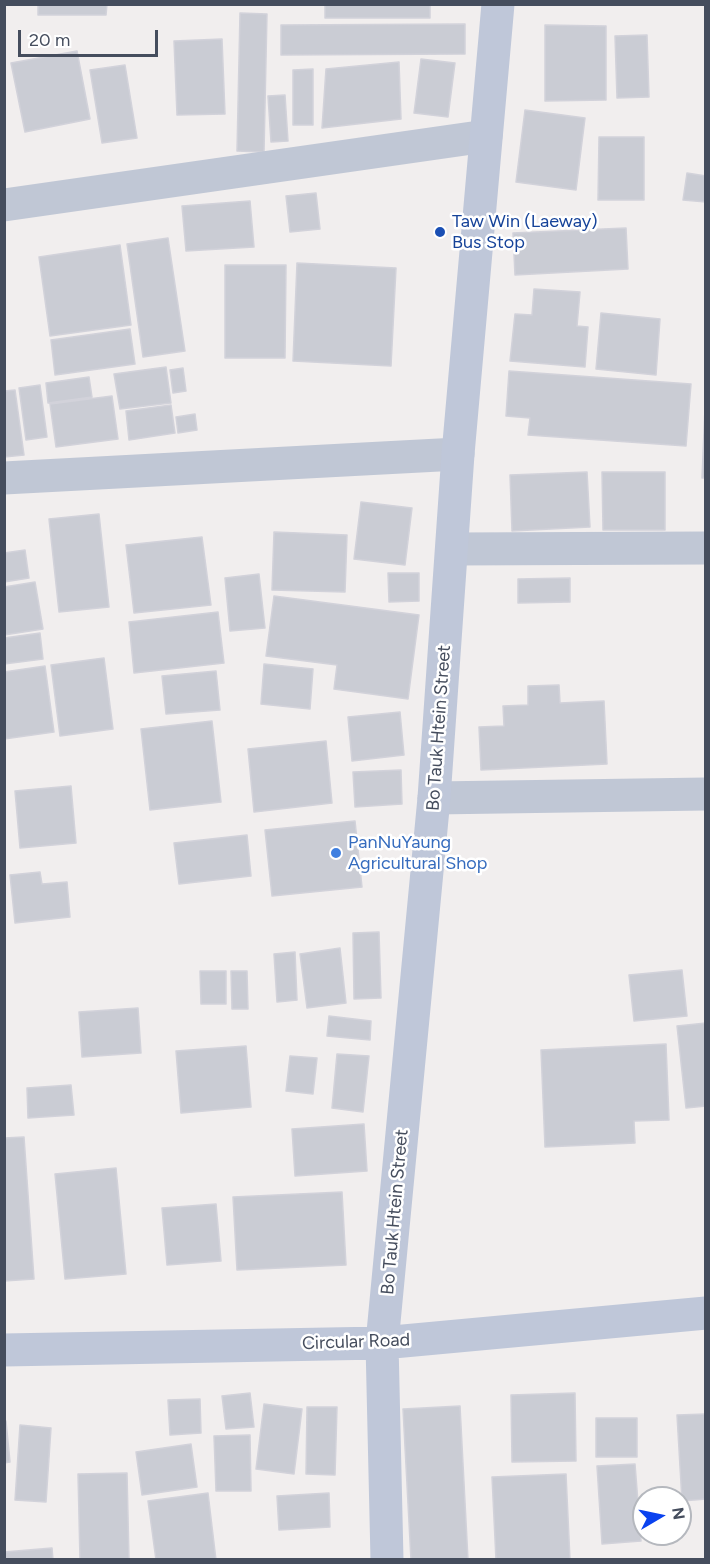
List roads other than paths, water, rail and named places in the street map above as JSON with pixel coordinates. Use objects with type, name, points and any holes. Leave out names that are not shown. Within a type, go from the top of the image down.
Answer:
[{"type":"street","name":"Bo Tauk Htein Street","points":[[387,1560],[382,1343],[434,798],[458,454],[498,4]]},
{"type":"street","points":[[4,205],[486,136]]},
{"type":"street","points":[[4,478],[458,454]]},
{"type":"street","points":[[452,549],[705,549]]},
{"type":"street","points":[[434,798],[705,794]]},
{"type":"street","name":"Circular Road","points":[[4,1350],[382,1343],[705,1312]]},
{"type":"place","name":"Taw Win (Laeway) Bus Stop","points":[[440,232]]},
{"type":"place","name":"PanNuYaung Agricultural Shop","points":[[336,853]]}]
